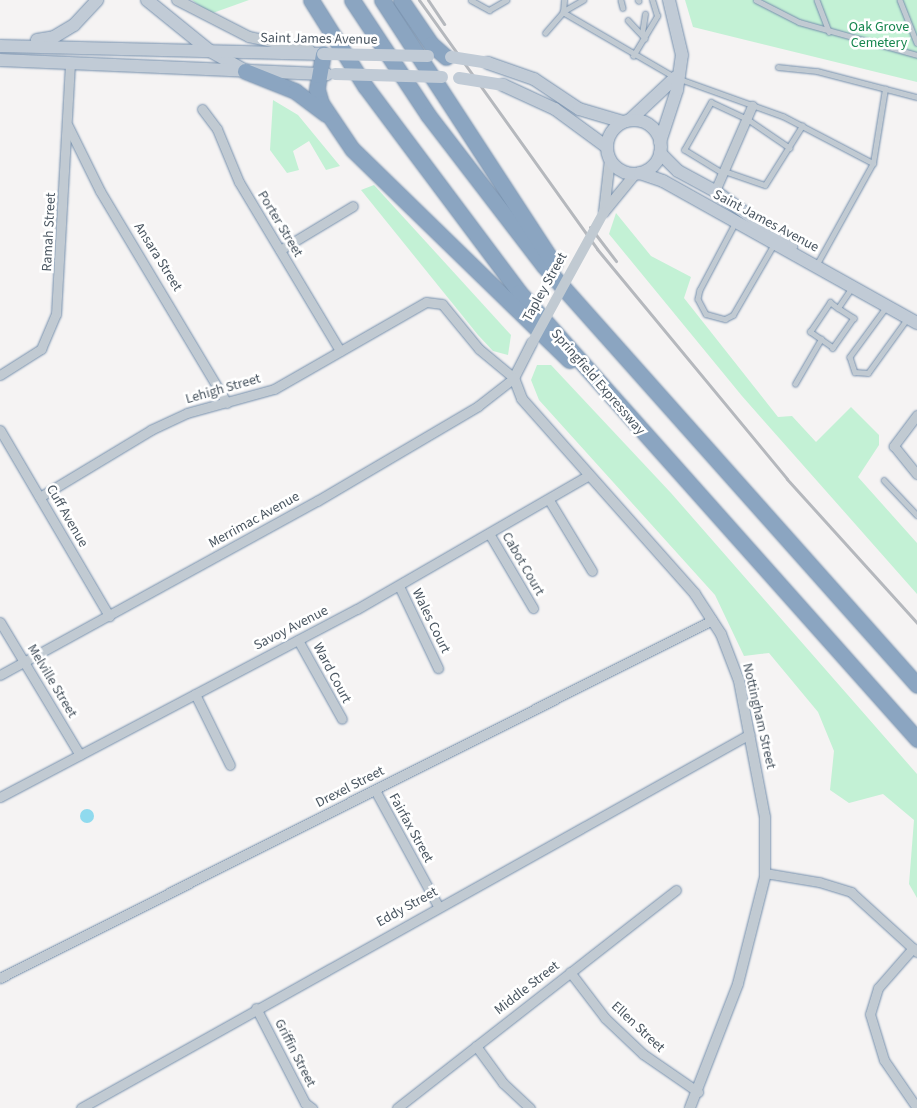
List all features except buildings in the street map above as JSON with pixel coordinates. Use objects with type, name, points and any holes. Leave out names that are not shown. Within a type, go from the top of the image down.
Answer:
[{"type":"highway","name":"Springfield Expressway","points":[[311,0],[365,86],[519,292],[917,739]]},
{"type":"highway","points":[[352,0],[500,211],[601,331],[917,685]]},
{"type":"highway","points":[[382,0],[601,331]]},
{"type":"highway","points":[[401,0],[431,44],[448,57]]},
{"type":"highway","points":[[323,54],[318,73],[326,115]]},
{"type":"highway","points":[[245,71],[295,91],[326,115],[393,194],[529,325],[611,397]]},
{"type":"main road","points":[[4,46],[54,37],[74,25],[97,0]]},
{"type":"main road","points":[[147,0],[210,51],[245,71]]},
{"type":"main road","points":[[0,60],[245,71],[442,77],[503,85],[555,109],[609,153],[624,172],[638,173],[653,166],[677,90],[676,77],[681,48],[669,0]]},
{"type":"main road","name":"Saint James Avenue","points":[[4,46],[448,57],[488,62],[534,80],[579,109],[627,121]]},
{"type":"main road","points":[[609,153],[611,132],[627,121],[676,77]]},
{"type":"main road","points":[[627,121],[650,125],[660,147]]},
{"type":"main road","name":"Saint James Avenue","points":[[660,147],[678,171],[715,191],[817,265]]},
{"type":"main road","name":"Saint James Avenue","points":[[638,173],[663,181],[735,224],[817,265]]},
{"type":"main road","points":[[817,265],[912,321]]},
{"type":"street","points":[[177,0],[249,37],[323,54]]},
{"type":"street","name":"Ramah Street","points":[[0,375],[40,349],[50,335],[61,278],[70,64]]},
{"type":"street","points":[[715,191],[752,106]]},
{"type":"street","name":"Porter Street","points":[[202,109],[280,250],[340,351]]},
{"type":"street","name":"Ansara Street","points":[[67,125],[100,191],[227,403]]},
{"type":"street","name":"Tapley Street","points":[[604,212],[609,153]]},
{"type":"street","name":"Tapley Street","points":[[514,378],[604,212],[638,173]]},
{"type":"street","points":[[280,250],[353,206]]},
{"type":"street","name":"Nottingham Street","points":[[413,306],[434,300],[442,304],[479,349],[514,378],[522,399],[678,572],[712,620],[731,655],[750,734],[765,817],[765,873],[738,984],[698,1092],[690,1108]]},
{"type":"street","name":"Lehigh Street","points":[[40,497],[151,430],[186,413],[274,389],[413,306]]},
{"type":"street","name":"Merrimac Avenue","points":[[0,675],[384,462],[478,406],[514,378]]},
{"type":"street","points":[[917,414],[894,446],[917,474]]},
{"type":"street","name":"Cuff Avenue","points":[[0,430],[109,616]]},
{"type":"street","name":"Savoy Avenue","points":[[0,797],[399,586],[490,535],[589,475]]},
{"type":"street","points":[[549,500],[592,571]]},
{"type":"street","name":"Cabot Court","points":[[490,535],[533,608]]},
{"type":"street","name":"Wales Court","points":[[399,586],[438,668]]},
{"type":"street","name":"Drexel Street","points":[[0,978],[712,620]]},
{"type":"street","name":"Melville Street","points":[[0,622],[80,755]]},
{"type":"street","name":"Ward Court","points":[[298,640],[342,719]]},
{"type":"street","points":[[194,694],[230,765]]},
{"type":"street","name":"Eddy Street","points":[[81,1108],[438,906],[750,734]]},
{"type":"street","name":"Fairfax Street","points":[[375,790],[438,906]]},
{"type":"street","points":[[765,873],[819,882],[850,892],[915,950],[878,988],[870,1014],[884,1060],[917,1108]]},
{"type":"street","name":"Middle Street","points":[[397,1108],[676,890]]},
{"type":"street","name":"Ellen Street","points":[[570,972],[605,1018],[636,1048],[698,1092]]},
{"type":"street","name":"Griffin Street","points":[[256,1008],[304,1106]]},
{"type":"street","points":[[476,1046],[502,1083],[530,1108]]},
{"type":"lane","points":[[471,0],[489,10],[506,0]]},
{"type":"lane","points":[[563,12],[564,0]]},
{"type":"lane","points":[[545,33],[563,12],[584,0]]},
{"type":"lane","points":[[621,0],[623,8]]},
{"type":"lane","points":[[633,56],[657,16],[652,0]]},
{"type":"lane","points":[[756,0],[829,32],[917,55]]},
{"type":"lane","points":[[817,0],[829,32]]},
{"type":"lane","points":[[900,0],[917,42]]},
{"type":"lane","points":[[563,12],[633,56],[676,77],[802,126],[873,164]]},
{"type":"lane","points":[[642,33],[645,14]]},
{"type":"lane","points":[[628,20],[645,38]]},
{"type":"lane","points":[[778,68],[817,71],[917,97]]},
{"type":"lane","points":[[817,265],[873,164],[885,88]]},
{"type":"lane","points":[[790,148],[746,118],[711,102],[684,150],[723,172],[765,185],[790,148],[802,126]]},
{"type":"lane","points":[[735,224],[700,290],[698,299],[706,314],[725,319],[733,315],[774,244]]},
{"type":"lane","points":[[838,308],[853,286]]},
{"type":"lane","points":[[830,302],[838,308],[854,318],[834,348],[810,332],[830,302]]},
{"type":"lane","points":[[888,306],[850,357],[855,372],[868,373],[912,321]]},
{"type":"lane","points":[[795,384],[821,339]]},
{"type":"lane","points":[[884,480],[917,515]]},
{"type":"green space","points":[[192,0],[249,0],[210,14]]},
{"type":"green space","name":"Oak Grove Cemetery","points":[[685,0],[917,0],[917,82],[693,27]]},
{"type":"green space","points":[[273,100],[298,115],[340,166],[326,170],[309,141],[293,151],[299,170],[287,173],[270,150]]},
{"type":"green space","points":[[374,185],[511,335],[508,355],[493,351],[478,335],[361,190]]},
{"type":"green space","points":[[616,213],[651,256],[691,277],[684,298],[778,417],[792,416],[816,442],[851,407],[879,435],[879,445],[858,477],[917,543],[917,594],[742,396],[609,234]]},
{"type":"green space","points":[[537,365],[551,365],[671,493],[917,774],[917,898],[909,884],[914,820],[883,794],[849,803],[830,790],[834,751],[818,712],[769,653],[744,656],[715,595],[539,400],[531,380]]},
{"type":"water","points":[[84,809],[90,809],[94,816],[90,823],[84,823],[80,819],[80,813]]},
{"type":"railway","points":[[419,0],[597,249],[787,479],[917,623]]},
{"type":"railway","points":[[428,0],[444,24]]},
{"type":"railway","points":[[590,227],[616,261]]}]
